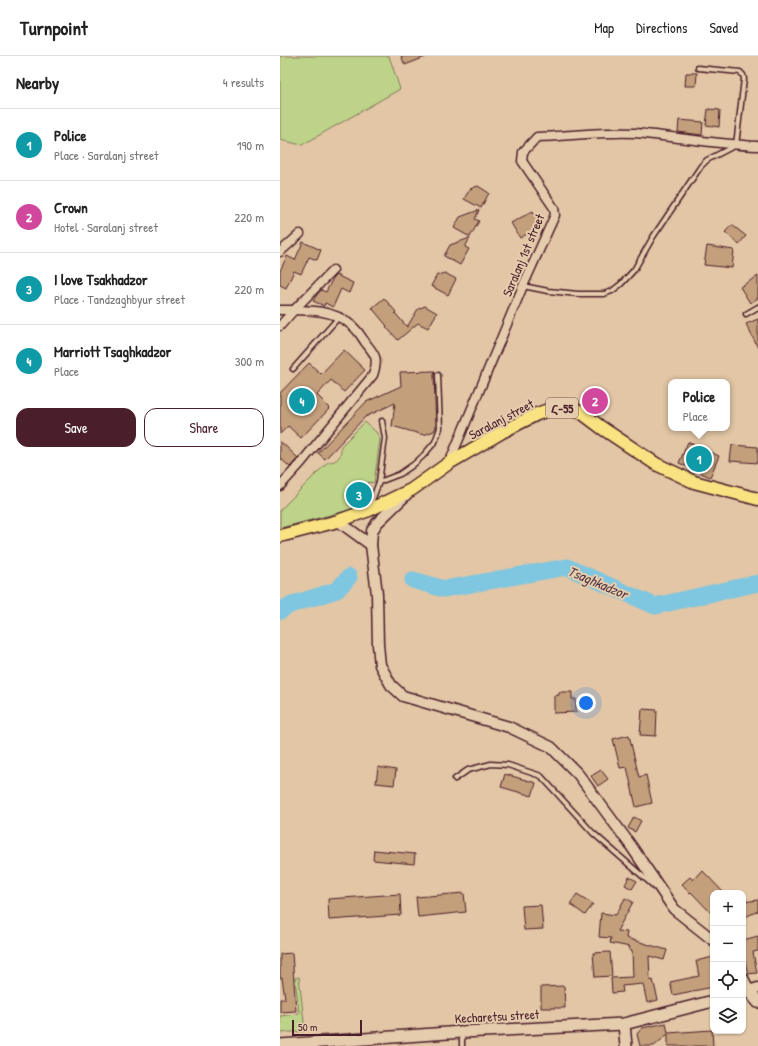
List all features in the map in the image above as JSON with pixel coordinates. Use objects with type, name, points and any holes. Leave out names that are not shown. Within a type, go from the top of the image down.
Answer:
[{"type":"main road","name":"Saralanj street","points":[[369,510],[411,490],[449,463],[502,432],[537,414],[557,407],[570,408],[582,413],[656,464],[694,482],[758,499]]},
{"type":"main road","name":"Հ-55","points":[[280,536],[338,521],[369,510]]},
{"type":"main road","points":[[750,991],[758,1002]]},
{"type":"main road","name":"Kecharetsu street","points":[[280,1045],[462,1032],[624,1024],[710,1002]]},
{"type":"main road","points":[[624,1024],[626,1046]]},
{"type":"street","name":"Saralanj 1st street","points":[[449,463],[554,215],[554,208],[522,161],[523,152],[537,137],[635,133],[736,145],[758,146]]},
{"type":"street","points":[[280,252],[300,234]]},
{"type":"street","points":[[280,326],[333,270]]},
{"type":"street","points":[[280,310],[322,312],[339,317],[352,325],[375,355],[377,364],[374,375],[280,486]]},
{"type":"street","points":[[411,490],[377,523],[372,531],[371,544],[377,594],[380,665],[391,684],[403,696],[509,727],[551,747],[578,774],[629,843],[674,909],[710,938]]},
{"type":"street","points":[[338,521],[371,544]]},
{"type":"lane","points":[[523,286],[578,294],[604,294],[612,291],[634,270],[653,237],[701,166],[707,160],[736,145],[744,75],[740,72],[698,68]]},
{"type":"lane","points":[[746,314],[758,307]]},
{"type":"lane","points":[[293,369],[339,317]]},
{"type":"lane","points":[[379,482],[400,474],[414,465],[435,442],[440,428],[438,375]]},
{"type":"lane","points":[[369,510],[379,482],[385,438],[382,421]]},
{"type":"lane","points":[[455,779],[468,770],[491,764],[508,765],[542,776],[593,833],[664,895]]},
{"type":"lane","points":[[462,1032],[462,1046]]},
{"type":"green space","points":[[280,56],[389,56],[400,89],[302,145],[280,140]]},
{"type":"green space","points":[[365,422],[377,433],[380,440],[374,483],[369,482],[353,499],[353,509],[280,528],[280,510],[328,462],[339,458],[341,446]]},
{"type":"green space","points":[[299,977],[305,1031],[280,1033],[280,1016],[299,1013],[295,978]]},
{"type":"building","points":[[401,56],[428,56],[405,65]]},
{"type":"building","points":[[686,73],[697,73],[696,86],[685,86]]},
{"type":"building","points":[[708,109],[720,110],[719,127],[706,125]]},
{"type":"building","points":[[679,120],[703,122],[702,135],[678,132]]},
{"type":"building","points":[[478,186],[489,193],[481,208],[464,199],[470,189]]},
{"type":"building","points":[[479,210],[475,219],[479,221],[470,237],[454,228],[460,217]]},
{"type":"building","points":[[533,211],[541,226],[520,238],[511,223]]},
{"type":"building","points":[[732,225],[746,236],[739,244],[725,232]]},
{"type":"building","points":[[470,238],[465,247],[469,249],[460,265],[444,256],[450,245]]},
{"type":"building","points":[[303,242],[321,250],[317,260],[309,257],[301,274],[294,271],[286,288],[280,285],[280,271],[287,256],[295,260]]},
{"type":"building","points":[[707,246],[734,250],[732,268],[704,265]]},
{"type":"building","points":[[445,273],[456,279],[448,295],[431,286],[437,275]]},
{"type":"building","points":[[336,275],[353,283],[349,293],[341,289],[333,307],[325,303],[324,306],[313,301],[321,290],[326,292]]},
{"type":"building","points":[[758,276],[758,298],[750,303],[740,287]]},
{"type":"building","points":[[384,298],[407,327],[418,309],[425,306],[437,313],[428,328],[418,323],[398,340],[372,308]]},
{"type":"building","points":[[758,319],[758,348],[746,324]]},
{"type":"building","points":[[344,350],[365,370],[344,392],[331,380],[317,395],[330,408],[301,438],[288,426],[280,434],[280,393],[309,363],[321,374]]},
{"type":"building","points":[[435,371],[436,427],[434,431],[424,435],[392,426],[395,403],[365,417],[325,459],[318,453],[366,402],[401,386],[400,372]]},
{"type":"building","points":[[590,389],[602,400],[595,408],[583,397]]},
{"type":"building","points":[[280,441],[298,458],[290,467],[280,458]]},
{"type":"building","points":[[688,442],[719,456],[710,477],[679,463]]},
{"type":"building","points":[[732,445],[758,447],[758,463],[730,461]]},
{"type":"building","points":[[559,692],[572,692],[572,699],[576,699],[576,712],[554,713],[554,696],[559,695]]},
{"type":"building","points":[[642,709],[657,710],[656,736],[640,735]]},
{"type":"building","points":[[629,735],[639,777],[646,775],[652,803],[636,807],[627,767],[620,768],[613,739]]},
{"type":"building","points":[[378,767],[396,770],[394,785],[376,783]]},
{"type":"building","points":[[601,770],[608,779],[598,786],[591,776]]},
{"type":"building","points":[[505,774],[536,783],[532,796],[501,787]]},
{"type":"building","points":[[634,817],[641,821],[635,832],[628,828]]},
{"type":"building","points":[[374,850],[415,854],[414,864],[373,860]]},
{"type":"building","points":[[702,870],[721,890],[710,890],[710,912],[682,884],[690,877],[693,880]]},
{"type":"building","points":[[629,877],[637,881],[632,889],[625,885]]},
{"type":"building","points":[[464,893],[466,912],[418,917],[416,897]]},
{"type":"building","points":[[400,894],[401,915],[329,920],[328,899]]},
{"type":"building","points":[[577,894],[593,904],[585,915],[570,904]]},
{"type":"building","points":[[625,898],[633,902],[617,931],[627,932],[626,938],[667,950],[664,960],[649,956],[650,981],[653,980],[658,1000],[647,1003],[643,984],[622,986],[623,992],[612,993],[611,978],[633,977],[632,951],[629,950],[630,947],[610,943],[611,938],[599,937],[601,913],[616,915]]},
{"type":"building","points":[[758,900],[758,911],[746,917],[746,902]]},
{"type":"building","points":[[541,905],[543,929],[524,930],[522,906]]},
{"type":"building","points":[[758,936],[758,951],[753,952],[757,973],[748,974],[746,966],[746,939]]},
{"type":"building","points":[[610,952],[612,976],[595,977],[593,953]]},
{"type":"building","points":[[292,953],[296,1011],[280,1012],[280,999],[285,999],[282,978],[280,978],[280,954]]},
{"type":"building","points":[[710,958],[710,988],[673,995],[670,982],[699,976],[696,961]]},
{"type":"building","points":[[564,986],[565,1008],[541,1008],[541,987]]},
{"type":"building","points":[[666,1023],[668,1033],[710,1030],[710,1034],[712,1034],[713,1046],[668,1046],[668,1034],[654,1046],[640,1046],[637,1034],[642,1028]]},
{"type":"waterway","name":"Tsaghkadzor","points":[[413,580],[444,589],[567,567],[655,606],[758,583]]},
{"type":"waterway","name":"Tsaghkadzor","points":[[280,611],[290,605],[337,590],[349,577]]},
{"type":"place","name":"Marriott Tsaghkadzor","points":[[302,401]]},
{"type":"place","name":"Crown","points":[[595,401]]},
{"type":"place","name":"Police","points":[[699,459]]},
{"type":"place","name":"I love Tsakhadzor","points":[[359,495]]}]
